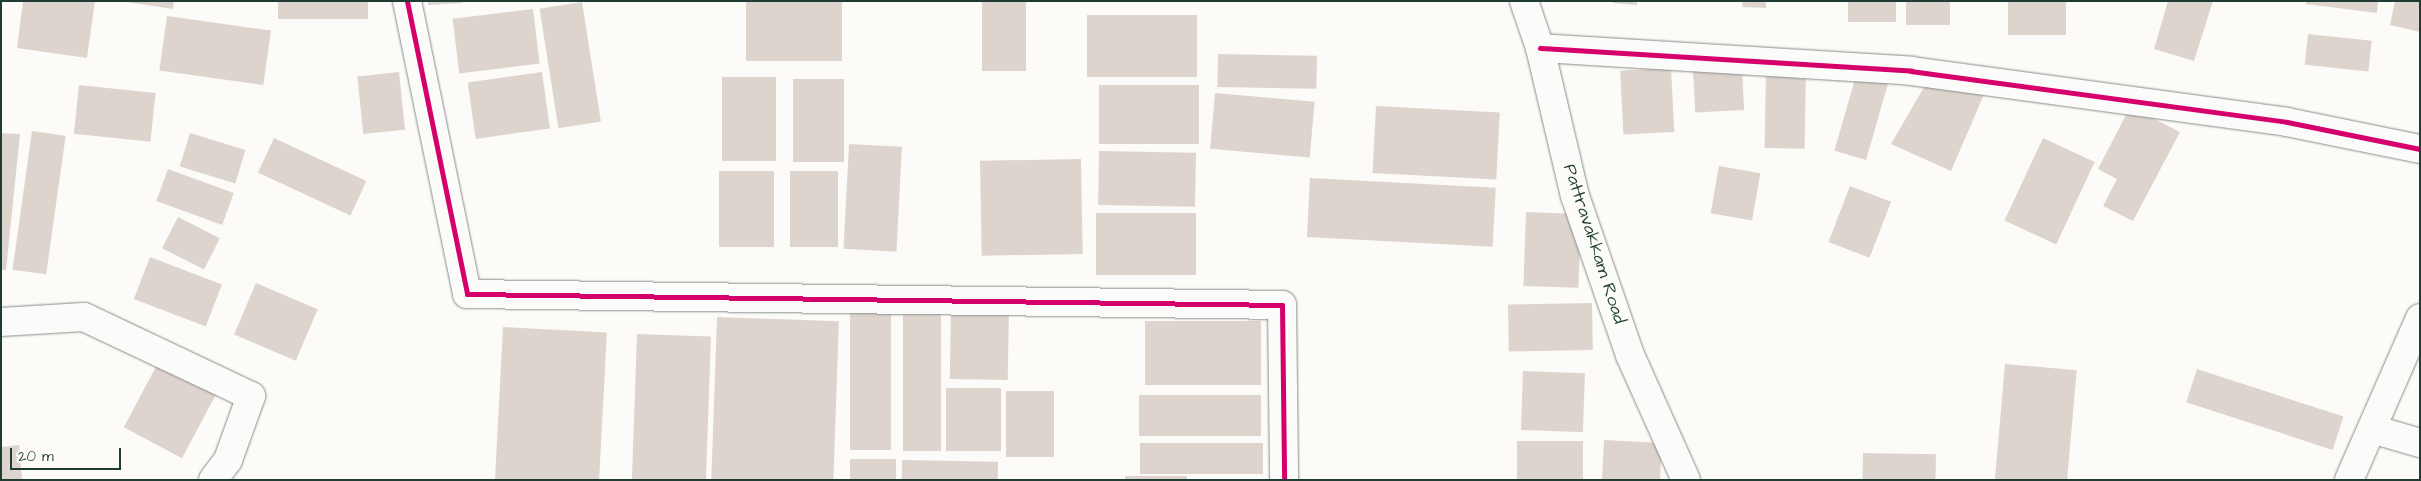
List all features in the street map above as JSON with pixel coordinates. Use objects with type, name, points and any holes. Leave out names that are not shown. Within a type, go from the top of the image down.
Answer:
[{"type":"street","points":[[408,1],[467,294],[1282,305],[1284,480]]},
{"type":"street","name":"Pattravakkam Road","points":[[1524,1],[1540,48],[1578,205],[1630,355],[1686,480]]},
{"type":"street","points":[[1540,48],[1911,72],[2287,122],[2420,149]]},
{"type":"street","points":[[1,322],[84,317],[251,396],[228,460],[213,480]]},
{"type":"street","points":[[2350,480],[2420,318]]},
{"type":"street","points":[[2372,429],[2420,443]]},
{"type":"building","points":[[23,1],[95,1],[87,58],[17,48]]},
{"type":"building","points":[[120,1],[174,1],[173,9]]},
{"type":"building","points":[[278,1],[368,1],[368,19],[278,19]]},
{"type":"building","points":[[428,1],[463,1],[463,3],[428,5]]},
{"type":"building","points":[[746,1],[842,1],[842,61],[746,61]]},
{"type":"building","points":[[982,1],[1026,1],[1026,71],[982,71]]},
{"type":"building","points":[[1613,1],[1637,1],[1637,5],[1613,3]]},
{"type":"building","points":[[1743,1],[1766,1],[1766,8],[1742,7]]},
{"type":"building","points":[[1848,1],[1896,1],[1896,22],[1848,22]]},
{"type":"building","points":[[1906,1],[1950,1],[1950,25],[1906,25]]},
{"type":"building","points":[[2008,1],[2066,1],[2066,35],[2008,35]]},
{"type":"building","points":[[2168,1],[2213,1],[2194,61],[2154,49]]},
{"type":"building","points":[[2306,1],[2378,1],[2377,13],[2306,4]]},
{"type":"building","points":[[2395,1],[2420,1],[2420,32],[2390,25]]},
{"type":"building","points":[[582,2],[601,122],[558,128],[540,9]]},
{"type":"building","points":[[533,9],[540,64],[459,73],[453,19]]},
{"type":"building","points":[[1087,15],[1197,15],[1197,77],[1087,77]]},
{"type":"building","points":[[167,16],[271,31],[263,85],[159,70]]},
{"type":"building","points":[[2308,34],[2372,41],[2368,72],[2305,65]]},
{"type":"building","points":[[1218,54],[1317,56],[1316,89],[1217,87]]},
{"type":"building","points":[[1766,67],[1806,68],[1805,149],[1765,148]]},
{"type":"building","points":[[1671,68],[1674,132],[1623,135],[1620,71]]},
{"type":"building","points":[[1742,68],[1744,110],[1695,113],[1693,71]]},
{"type":"building","points":[[399,72],[405,130],[363,134],[357,76]]},
{"type":"building","points":[[542,72],[550,128],[476,139],[468,82]]},
{"type":"building","points":[[1857,72],[1889,81],[1866,160],[1834,151]]},
{"type":"building","points":[[722,77],[776,77],[776,161],[722,161]]},
{"type":"building","points":[[793,79],[844,79],[844,162],[793,162]]},
{"type":"building","points":[[1927,82],[1986,90],[1951,171],[1891,144]]},
{"type":"building","points":[[79,85],[156,93],[150,142],[74,134]]},
{"type":"building","points":[[1099,85],[1199,85],[1199,144],[1099,144]]},
{"type":"building","points":[[1215,93],[1315,102],[1310,158],[1210,149]]},
{"type":"building","points":[[1376,106],[1500,112],[1496,179],[1372,173]]},
{"type":"building","points":[[2130,107],[2180,132],[2133,221],[2103,206],[2117,179],[2098,169]]},
{"type":"building","points":[[32,131],[66,136],[46,274],[13,270]]},
{"type":"building","points":[[1,133],[20,134],[6,270],[1,270]]},
{"type":"building","points":[[190,133],[245,150],[235,183],[180,166]]},
{"type":"building","points":[[274,138],[366,181],[350,216],[258,172]]},
{"type":"building","points":[[2043,138],[2095,162],[2056,245],[2005,220]]},
{"type":"building","points":[[849,144],[902,147],[896,252],[844,249]]},
{"type":"building","points":[[1099,151],[1196,153],[1195,207],[1098,205]]},
{"type":"building","points":[[1081,159],[1083,254],[982,256],[980,161]]},
{"type":"building","points":[[1719,166],[1760,173],[1752,221],[1711,213]]},
{"type":"building","points":[[168,169],[234,193],[222,225],[156,201]]},
{"type":"building","points":[[719,171],[774,171],[774,247],[719,247]]},
{"type":"building","points":[[790,171],[838,171],[838,247],[790,247]]},
{"type":"building","points":[[1310,178],[1496,188],[1493,247],[1307,237]]},
{"type":"building","points":[[1850,186],[1891,202],[1870,258],[1828,242]]},
{"type":"building","points":[[1526,212],[1581,214],[1578,288],[1523,286]]},
{"type":"building","points":[[1096,213],[1196,213],[1196,275],[1096,275]]},
{"type":"building","points":[[178,217],[220,238],[204,270],[162,248]]},
{"type":"building","points":[[150,257],[222,285],[206,327],[134,299]]},
{"type":"building","points":[[256,283],[318,309],[296,361],[234,335]]},
{"type":"building","points":[[1592,303],[1593,350],[1509,351],[1508,304]]},
{"type":"building","points":[[951,307],[1009,308],[1008,380],[950,379]]},
{"type":"building","points":[[850,310],[891,310],[891,450],[850,450]]},
{"type":"building","points":[[903,313],[941,313],[941,451],[903,451]]},
{"type":"building","points":[[717,317],[839,321],[833,480],[711,480]]},
{"type":"building","points":[[1145,321],[1261,321],[1261,385],[1145,385]]},
{"type":"building","points":[[503,327],[607,332],[599,480],[495,480]]},
{"type":"building","points":[[637,334],[711,337],[706,480],[632,480]]},
{"type":"building","points":[[159,361],[217,392],[182,458],[124,427]]},
{"type":"building","points":[[2005,364],[2077,370],[2067,480],[1995,480]]},
{"type":"building","points":[[2197,369],[2343,417],[2333,450],[2186,402]]},
{"type":"building","points":[[1523,371],[1585,373],[1583,432],[1521,430]]},
{"type":"building","points":[[946,388],[1001,388],[1001,451],[946,451]]},
{"type":"building","points":[[1006,391],[1054,391],[1054,457],[1006,457]]},
{"type":"building","points":[[1139,395],[1261,395],[1261,436],[1139,436]]},
{"type":"building","points":[[1604,440],[1662,443],[1660,480],[1602,480]]},
{"type":"building","points":[[1517,441],[1583,441],[1583,480],[1517,480]]},
{"type":"building","points":[[1140,443],[1263,443],[1263,474],[1140,474]]},
{"type":"building","points":[[19,445],[22,480],[1,480],[1,447]]},
{"type":"building","points":[[1863,453],[1936,454],[1936,480],[1863,480]]},
{"type":"building","points":[[850,459],[896,459],[896,480],[850,480]]},
{"type":"building","points":[[902,460],[998,462],[998,480],[902,480]]},
{"type":"building","points":[[1125,476],[1187,476],[1187,480],[1125,480]]},
{"type":"cycle path","points":[[407,1],[467,294],[1282,305],[1284,480]]},
{"type":"cycle path","points":[[1540,48],[1911,71],[2287,122],[2420,149]]}]
